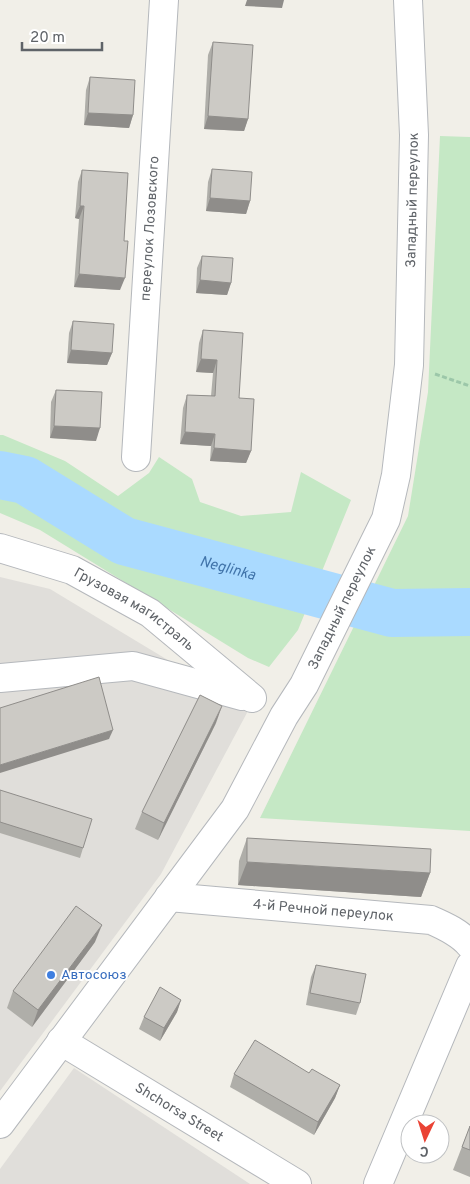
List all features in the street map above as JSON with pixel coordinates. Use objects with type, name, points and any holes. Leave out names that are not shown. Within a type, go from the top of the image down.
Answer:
[{"type":"street","name":"переулок Лозовского","points":[[136,457],[164,0]]},
{"type":"street","name":"Западный переулок","points":[[0,1124],[235,809],[284,716],[304,685],[386,519],[396,475],[409,365],[414,135],[408,0]]},
{"type":"street","name":"Грузовая магистраль","points":[[0,548],[72,570],[150,614],[252,698]]},
{"type":"street","points":[[0,678],[133,666],[252,698],[284,716]]},
{"type":"street","name":"4-й Речной переулок","points":[[169,897],[431,920],[446,926],[470,945]]},
{"type":"street","points":[[378,1184],[470,966]]},
{"type":"street","name":"Shchorsa Street","points":[[61,1041],[297,1184]]},
{"type":"path","points":[[409,365],[470,386]]},
{"type":"shaded area","points":[[0,577],[50,589],[249,709],[161,874],[0,1091]]},
{"type":"shaded area","points":[[74,1068],[250,1184],[0,1184],[0,1169]]},
{"type":"green space","points":[[440,136],[470,137],[470,831],[260,818],[408,516],[428,392]]},
{"type":"green space","points":[[0,435],[65,461],[118,496],[149,473],[159,457],[192,479],[200,502],[241,516],[291,512],[301,472],[351,500],[298,630],[269,667],[248,658],[40,530],[0,513]]},
{"type":"building","points":[[213,42],[253,45],[248,119],[208,116]]},
{"type":"building","points":[[90,77],[135,80],[133,115],[88,113]]},
{"type":"building","points":[[212,169],[252,172],[250,201],[210,198]]},
{"type":"building","points":[[82,170],[128,173],[124,241],[128,241],[125,278],[79,274],[84,206],[80,206]]},
{"type":"building","points":[[202,256],[233,258],[231,283],[200,280]]},
{"type":"building","points":[[73,321],[114,324],[112,353],[71,350]]},
{"type":"building","points":[[203,330],[243,333],[239,398],[254,399],[251,451],[214,448],[215,434],[185,432],[187,395],[215,396],[217,360],[201,359]]},
{"type":"building","points":[[56,390],[102,392],[100,428],[54,426]]},
{"type":"building","points":[[99,677],[113,730],[0,765],[0,708]]},
{"type":"building","points":[[200,695],[222,706],[164,823],[142,812]]},
{"type":"building","points":[[0,790],[92,819],[83,848],[0,822]]},
{"type":"building","points":[[247,838],[431,849],[430,873],[247,862]]},
{"type":"building","name":"Автосоюз","points":[[76,906],[102,925],[38,1010],[13,991]]},
{"type":"building","points":[[316,965],[366,974],[360,1003],[310,993]]},
{"type":"building","points":[[160,987],[181,1000],[164,1028],[144,1017]]},
{"type":"building","points":[[255,1040],[309,1073],[312,1069],[340,1085],[318,1122],[234,1074]]},
{"type":"building","points":[[470,1126],[470,1150],[462,1147]]},
{"type":"waterway","name":"Neglinka","points":[[0,475],[25,480],[124,541],[392,613],[470,612]]},
{"type":"place","name":"Автосоюз","points":[[51,975]]}]
